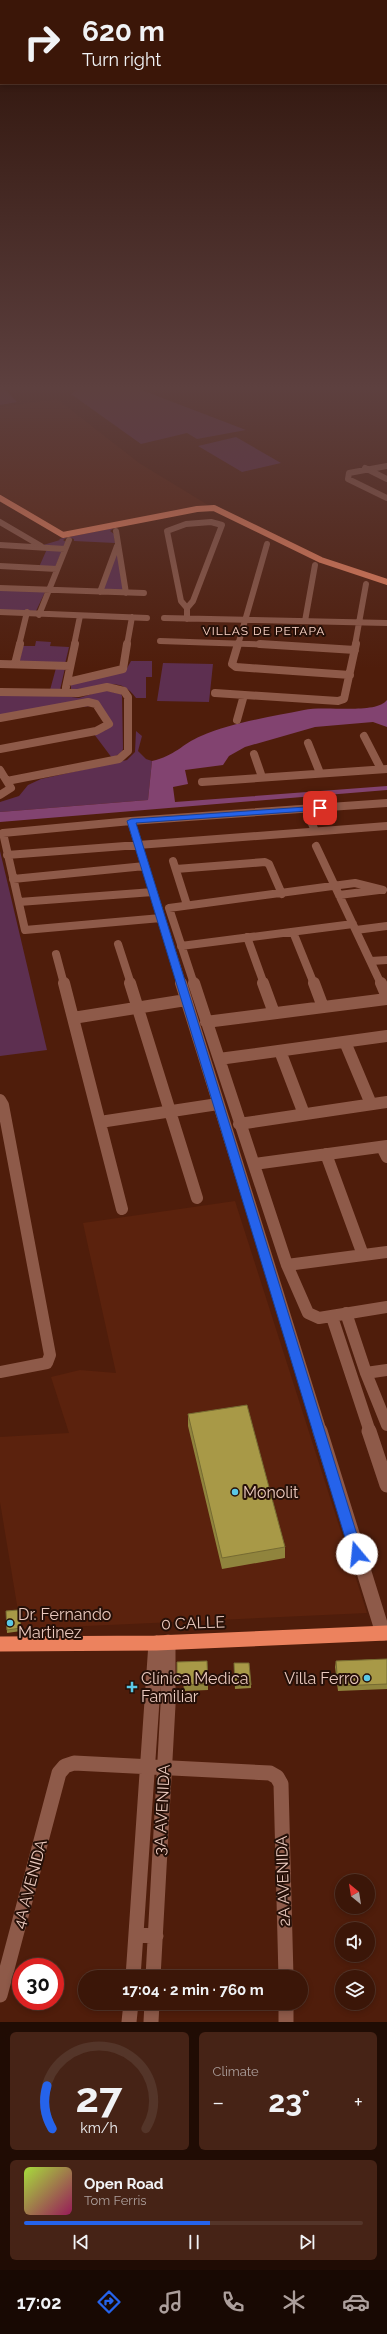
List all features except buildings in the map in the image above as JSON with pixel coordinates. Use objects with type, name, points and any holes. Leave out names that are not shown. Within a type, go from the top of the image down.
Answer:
[{"type":"main road","points":[[0,498],[63,535],[197,509],[214,508],[321,560],[387,582]]},
{"type":"main road","name":"0 CALLE","points":[[0,1644],[162,1642],[385,1633]]},
{"type":"street","points":[[351,480],[387,498]]},
{"type":"street","points":[[0,522],[42,547]]},
{"type":"street","points":[[187,608],[181,601],[167,531],[172,528],[205,522],[217,522],[222,525],[193,601],[187,608],[187,619]]},
{"type":"street","points":[[116,531],[117,546],[126,593]]},
{"type":"street","points":[[39,615],[69,540]]},
{"type":"street","points":[[267,544],[246,620],[231,663],[236,667],[350,675]]},
{"type":"street","points":[[0,545],[65,549]]},
{"type":"street","points":[[100,592],[117,546]]},
{"type":"street","points":[[305,621],[315,565]]},
{"type":"street","points":[[0,566],[57,569]]},
{"type":"street","points":[[215,692],[340,700],[345,698],[366,584]]},
{"type":"street","points":[[0,588],[49,591],[144,593]]},
{"type":"street","points":[[0,612],[27,615]]},
{"type":"street","points":[[14,664],[27,615]]},
{"type":"street","points":[[0,616],[39,615],[147,618]]},
{"type":"street","points":[[65,693],[80,616]]},
{"type":"street","points":[[68,682],[123,669],[132,617]]},
{"type":"street","points":[[164,618],[387,623]]},
{"type":"street","points":[[160,641],[238,642],[355,650]]},
{"type":"street","points":[[0,664],[70,666]]},
{"type":"street","points":[[0,692],[80,693],[107,687],[120,688],[126,692],[128,697],[127,753],[115,760],[8,781]]},
{"type":"street","points":[[237,720],[244,695]]},
{"type":"street","points":[[0,718],[88,702],[96,704],[109,724],[96,731],[0,749]]},
{"type":"street","points":[[202,782],[384,769],[364,736]]},
{"type":"street","points":[[308,743],[320,773]]},
{"type":"street","points":[[254,754],[262,777]]},
{"type":"street","points":[[0,770],[8,781],[10,789],[0,795]]},
{"type":"street","points":[[161,918],[25,930],[3,834],[6,832],[131,821],[387,803]]},
{"type":"street","points":[[306,809],[315,831]]},
{"type":"street","points":[[131,821],[218,1104],[385,1633]]},
{"type":"street","points":[[7,855],[387,826]]},
{"type":"street","points":[[206,1022],[387,998],[316,846]]},
{"type":"street","points":[[187,905],[174,865],[265,862],[269,864],[282,894]]},
{"type":"street","points":[[13,879],[145,866]]},
{"type":"street","points":[[385,890],[355,884],[337,891],[282,894],[169,908],[239,1124],[254,1164],[287,1265],[308,1313],[319,1318],[387,1308]]},
{"type":"street","points":[[19,902],[153,892]]},
{"type":"street","points":[[181,946],[293,932],[387,926]]},
{"type":"street","points":[[293,932],[323,1007]]},
{"type":"street","points":[[247,937],[274,1013]]},
{"type":"street","points":[[118,944],[197,1198]]},
{"type":"street","points":[[56,954],[122,1209]]},
{"type":"street","points":[[371,961],[387,960]]},
{"type":"street","points":[[73,1018],[186,1000]]},
{"type":"street","points":[[218,1059],[387,1036]]},
{"type":"street","points":[[345,1042],[371,1104]]},
{"type":"street","points":[[280,1051],[304,1114]]},
{"type":"street","points":[[0,1100],[3,1105],[50,1355],[47,1363],[0,1372]]},
{"type":"street","points":[[239,1124],[387,1102]]},
{"type":"street","points":[[100,1122],[218,1104]]},
{"type":"street","points":[[254,1164],[385,1146],[387,1158]]},
{"type":"street","points":[[326,1154],[363,1255]]},
{"type":"street","points":[[287,1265],[387,1252]]},
{"type":"street","points":[[346,1313],[366,1373],[387,1424],[368,1428]]},
{"type":"street","points":[[332,1316],[387,1485]]},
{"type":"street","points":[[366,1373],[387,1370]]},
{"type":"street","name":"3A AVENIDA","points":[[134,1970],[148,1767],[162,1642]]},
{"type":"street","name":"3A AVENIDA","points":[[154,1970],[165,1768],[162,1642]]},
{"type":"street","name":"4A AVENIDA","points":[[0,1995],[59,1773],[64,1766],[74,1763],[148,1767]]},
{"type":"street","points":[[148,1767],[165,1768]]},
{"type":"street","name":"2A AVENIDA","points":[[165,1768],[270,1773],[277,1777],[281,1784],[286,1970]]},
{"type":"street","points":[[136,1935],[156,1936]]},
{"type":"street","points":[[130,2022],[131,2010]]},
{"type":"street","points":[[151,2022],[152,2010]]},
{"type":"street","points":[[286,2010],[286,2022]]},
{"type":"shaded area","points":[[0,480],[168,480],[208,505],[64,533],[0,494]]},
{"type":"shaded area","points":[[114,528],[110,531],[114,534],[115,543],[74,541],[74,539],[68,537]]},
{"type":"shaded area","points":[[68,537],[63,540],[66,542],[63,547],[43,545],[60,540],[59,539]]},
{"type":"shaded area","points":[[117,546],[126,593],[100,592]]},
{"type":"shaded area","points":[[47,549],[62,550],[55,568],[39,567]]},
{"type":"shaded area","points":[[0,590],[45,592],[36,611],[0,610]]},
{"type":"shaded area","points":[[36,641],[51,642],[50,646],[69,647],[65,664],[19,663],[23,646],[35,646]]},
{"type":"shaded area","points":[[131,661],[152,661],[152,677],[146,677],[146,698],[136,698],[120,685],[113,684],[89,689],[71,689],[71,685],[126,670]]},
{"type":"shaded area","points":[[163,663],[213,664],[209,702],[157,701]]},
{"type":"shaded area","points":[[56,668],[65,668],[60,690],[50,690]]},
{"type":"shaded area","points":[[104,690],[121,694],[122,696],[123,749],[121,753],[112,758],[94,734],[106,730],[100,705],[1,716],[0,714],[0,694],[64,696],[79,698]]},
{"type":"shaded area","points":[[387,700],[387,727],[373,722],[315,727],[245,747],[229,756],[223,765],[185,770],[188,784],[173,787],[175,802],[387,786],[387,790],[0,822],[0,812],[148,800],[152,761],[173,753],[201,736],[239,723],[304,710],[372,707],[381,705]]},
{"type":"shaded area","points":[[136,731],[142,736],[138,751],[146,759],[152,761],[148,800],[0,812],[0,802],[19,796],[28,785],[41,779],[127,760],[135,752]]},
{"type":"shaded area","points":[[0,851],[47,1050],[0,1056]]},
{"type":"shaded area","points":[[235,1201],[367,1613],[21,1629],[0,1502],[0,1437],[69,1433],[51,1377],[80,1370],[116,1373],[83,1223]]},
{"type":"place","name":"Monolit","points":[[235,1492]]},
{"type":"place","name":"Dr. Fernando Martinez","points":[[10,1623]]},
{"type":"place","name":"Villa Ferro","points":[[367,1678]]},
{"type":"place","name":"Clínica Medica Familiar","points":[[132,1687]]},
{"type":"district","name":"VILLAS DE PETAPA","points":[[264,631]]},
{"type":"route","points":[[320,808],[131,821],[357,1554]]}]
